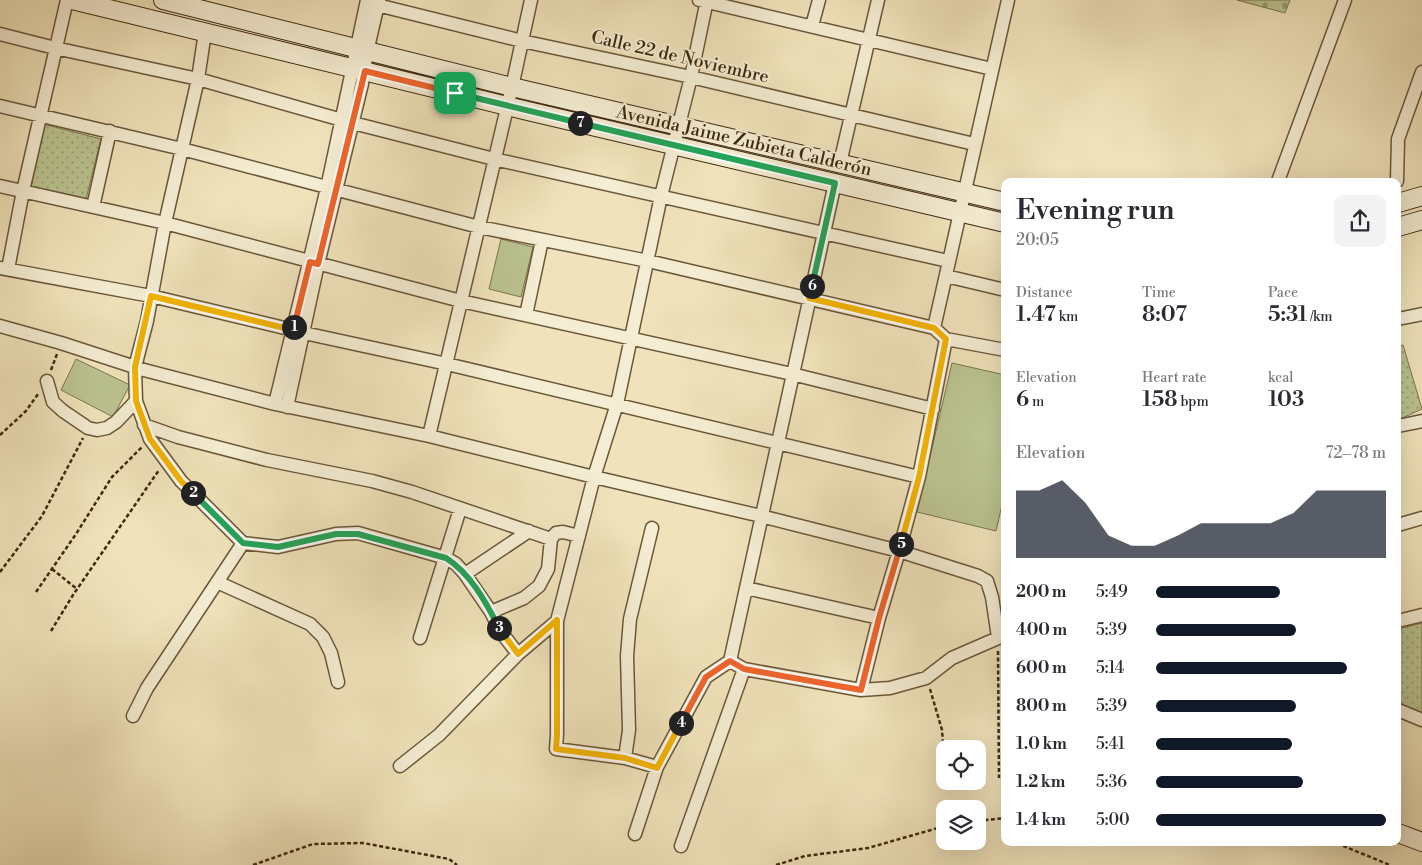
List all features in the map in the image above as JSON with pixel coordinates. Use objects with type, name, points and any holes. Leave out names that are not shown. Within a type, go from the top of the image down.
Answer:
[{"type":"street","points":[[67,0],[4,269],[151,296],[299,332],[617,404],[919,477]]},
{"type":"street","name":"Avenida Jaime Zubieta Calderón","points":[[72,0],[508,106],[1001,222]]},
{"type":"street","name":"Avenida Jaime Zubieta Calderón","points":[[163,0],[211,5],[362,51],[1001,201]]},
{"type":"street","points":[[429,436],[508,106],[531,0]]},
{"type":"street","points":[[812,26],[819,0]]},
{"type":"street","points":[[840,163],[878,0]]},
{"type":"street","points":[[1279,178],[1345,0]]},
{"type":"street","points":[[657,768],[625,758],[556,749],[557,620],[594,477],[617,404],[661,196],[691,76],[704,1],[992,69]]},
{"type":"street","points":[[934,328],[992,69],[1004,1]]},
{"type":"street","points":[[281,405],[348,122],[359,69],[369,2]]},
{"type":"street","name":"Calle 22 de Noviembre","points":[[369,2],[522,40],[691,76],[974,144]]},
{"type":"street","points":[[205,32],[198,78],[135,367],[136,401],[150,439],[181,481],[243,543],[278,547],[336,534],[358,534],[446,558],[456,564],[465,574],[501,632],[518,654]]},
{"type":"street","points":[[0,34],[55,48],[198,78],[348,122],[494,159],[948,261]]},
{"type":"street","points":[[1397,178],[1398,139],[1422,72]]},
{"type":"street","points":[[0,106],[182,149],[479,228],[648,261],[809,298],[934,328],[946,339],[1001,349]]},
{"type":"street","points":[[93,207],[110,132]]},
{"type":"street","points":[[635,834],[657,768],[706,677],[730,661],[835,183]]},
{"type":"street","points":[[0,186],[165,223],[461,301],[632,337],[933,409]]},
{"type":"street","points":[[1401,202],[1422,196]]},
{"type":"street","points":[[1401,226],[1422,220]]},
{"type":"street","points":[[526,315],[542,240]]},
{"type":"street","points":[[946,276],[1001,289]]},
{"type":"street","points":[[1401,318],[1422,314]]},
{"type":"street","points":[[0,326],[135,367],[281,405],[429,436],[899,551],[978,576],[987,582],[1001,632]]},
{"type":"street","points":[[861,690],[879,618],[919,477],[946,339]]},
{"type":"street","points":[[47,381],[53,402],[88,428],[97,430],[107,428],[116,422],[136,401]]},
{"type":"street","points":[[1401,425],[1422,421]]},
{"type":"street","points":[[144,425],[178,437],[291,466],[372,481],[412,492],[551,539]]},
{"type":"street","points":[[420,638],[460,509]]},
{"type":"street","points":[[1401,524],[1422,518]]},
{"type":"street","points":[[625,758],[629,730],[627,656],[630,620],[652,528]]},
{"type":"street","points":[[465,574],[529,531]]},
{"type":"street","points":[[490,612],[524,598],[539,586],[548,569],[551,539],[556,533],[563,532],[579,536]]},
{"type":"street","points":[[132,716],[148,688],[243,543]]},
{"type":"street","points":[[217,582],[310,624],[323,637],[331,653],[338,682]]},
{"type":"street","points":[[746,588],[879,618]]},
{"type":"street","points":[[1401,620],[1422,615]]},
{"type":"street","points":[[400,766],[439,735],[518,654],[557,620]]},
{"type":"street","points":[[730,661],[744,669],[861,690],[890,688],[926,678],[952,658],[1001,636]]},
{"type":"street","points":[[681,846],[744,669]]},
{"type":"street","points":[[1401,711],[1422,720]]},
{"type":"street","points":[[1401,834],[1422,842]]},
{"type":"path","points":[[0,436],[26,411],[47,381],[61,343]]},
{"type":"path","points":[[0,572],[42,516],[88,428]]},
{"type":"path","points":[[36,592],[112,478],[150,439]]},
{"type":"path","points":[[51,631],[139,497],[166,461]]},
{"type":"path","points":[[52,569],[77,589]]},
{"type":"path","points":[[926,678],[942,730],[943,740]]},
{"type":"path","points":[[1000,778],[1001,707]]},
{"type":"path","points":[[986,820],[1001,818]]},
{"type":"path","points":[[776,865],[806,856],[868,848],[936,829]]},
{"type":"path","points":[[253,865],[313,844],[364,843],[449,859],[457,865]]},
{"type":"path","points":[[1343,846],[1390,865]]},
{"type":"green space","points":[[1237,0],[1290,0],[1285,13]]},
{"type":"green space","points":[[43,124],[101,139],[86,199],[29,186]]},
{"type":"green space","points":[[501,239],[533,247],[521,297],[489,289]]},
{"type":"green space","points":[[1401,345],[1403,345],[1422,409],[1401,419]]},
{"type":"green space","points":[[76,359],[130,385],[113,417],[61,390]]},
{"type":"green space","points":[[952,363],[1001,374],[1001,509],[996,531],[917,512]]},
{"type":"green space","points":[[1422,623],[1422,716],[1401,706],[1402,628]]},
{"type":"route","points":[[365,71],[455,93],[835,183],[809,298],[934,328],[946,339],[919,477],[879,618],[861,690],[744,669],[730,661],[706,677],[657,768],[625,758],[556,749],[557,620],[518,654],[501,632],[465,574],[456,564],[446,558],[358,534],[336,534],[278,547],[243,543],[181,481],[150,439],[136,401],[135,367],[147,321],[151,296],[293,330],[310,262],[318,264],[365,71]]}]
